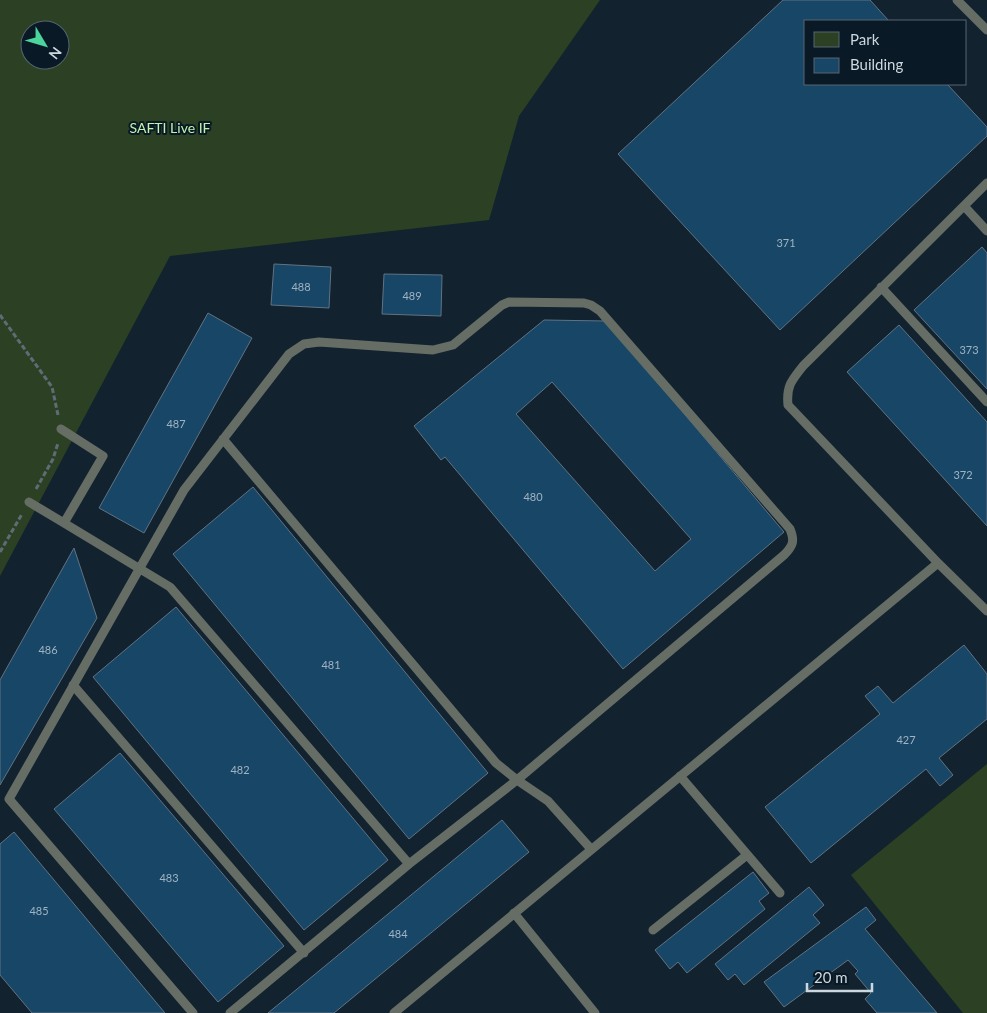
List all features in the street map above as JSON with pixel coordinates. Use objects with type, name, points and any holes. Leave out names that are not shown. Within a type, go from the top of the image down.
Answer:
[{"type":"lane","points":[[958,0],[986,28]]},
{"type":"lane","points":[[987,183],[798,372],[792,379],[787,393],[788,405],[987,611]]},
{"type":"lane","points":[[965,206],[987,231]]},
{"type":"lane","points":[[881,288],[987,402]]},
{"type":"lane","points":[[193,1013],[9,799],[73,685],[184,490],[289,354],[304,344],[319,342],[439,349],[453,345],[502,305],[509,302],[584,303],[591,305],[600,311],[790,529],[794,537],[792,546],[784,555],[517,780],[409,864],[230,1013]]},
{"type":"lane","points":[[61,429],[103,456],[64,523]]},
{"type":"lane","points":[[224,439],[496,763],[548,801],[592,849]]},
{"type":"lane","points":[[29,502],[170,587],[409,864]]},
{"type":"lane","points":[[394,1013],[938,562]]},
{"type":"lane","points":[[73,685],[304,953]]},
{"type":"lane","points":[[680,776],[780,893]]},
{"type":"lane","points":[[653,930],[748,855]]},
{"type":"lane","points":[[514,913],[596,1013]]},
{"type":"path","points":[[0,315],[52,387],[61,429]]},
{"type":"green space","name":"SAFTI Live IF","points":[[0,0],[600,0],[519,116],[489,220],[170,256],[0,576]]},
{"type":"green space","points":[[987,764],[987,1013],[963,1013],[851,875]]},
{"type":"building","points":[[783,0],[870,0],[888,20],[804,20],[804,85],[948,85],[987,127],[987,136],[780,330],[618,154]]},
{"type":"building","points":[[982,247],[987,253],[987,389],[914,310]]},
{"type":"building","points":[[274,264],[331,267],[329,308],[271,305]]},
{"type":"building","points":[[384,274],[442,275],[441,316],[382,314]]},
{"type":"building","points":[[208,313],[252,338],[144,533],[99,508]]},
{"type":"building","points":[[544,320],[606,321],[784,532],[623,669],[445,457],[441,460],[414,426]],"holes":[[[552,382],[691,539],[655,571],[516,414]]]},
{"type":"building","points":[[899,325],[987,422],[987,526],[847,372]]},
{"type":"building","points":[[253,487],[488,773],[409,839],[173,554]]},
{"type":"building","points":[[74,548],[97,618],[0,785],[0,680]]},
{"type":"building","points":[[176,607],[388,860],[304,930],[93,677]]},
{"type":"building","points":[[964,645],[987,674],[987,719],[939,758],[953,775],[940,786],[926,769],[811,863],[765,807],[880,714],[865,696],[878,686],[893,703]]},
{"type":"building","points":[[120,753],[284,946],[218,1002],[54,809]]},
{"type":"building","points":[[502,820],[529,852],[334,1013],[268,1013]]},
{"type":"building","points":[[14,832],[165,1013],[32,1013],[0,975],[0,844]]},
{"type":"building","points":[[753,872],[769,893],[759,901],[765,909],[687,973],[678,962],[670,969],[655,950]]},
{"type":"building","points":[[809,887],[824,905],[813,915],[820,923],[744,985],[735,974],[728,980],[715,964]]},
{"type":"building","points":[[866,907],[876,920],[865,929],[937,1013],[877,1013],[865,999],[871,993],[855,974],[858,971],[848,960],[784,1007],[764,982]]}]
